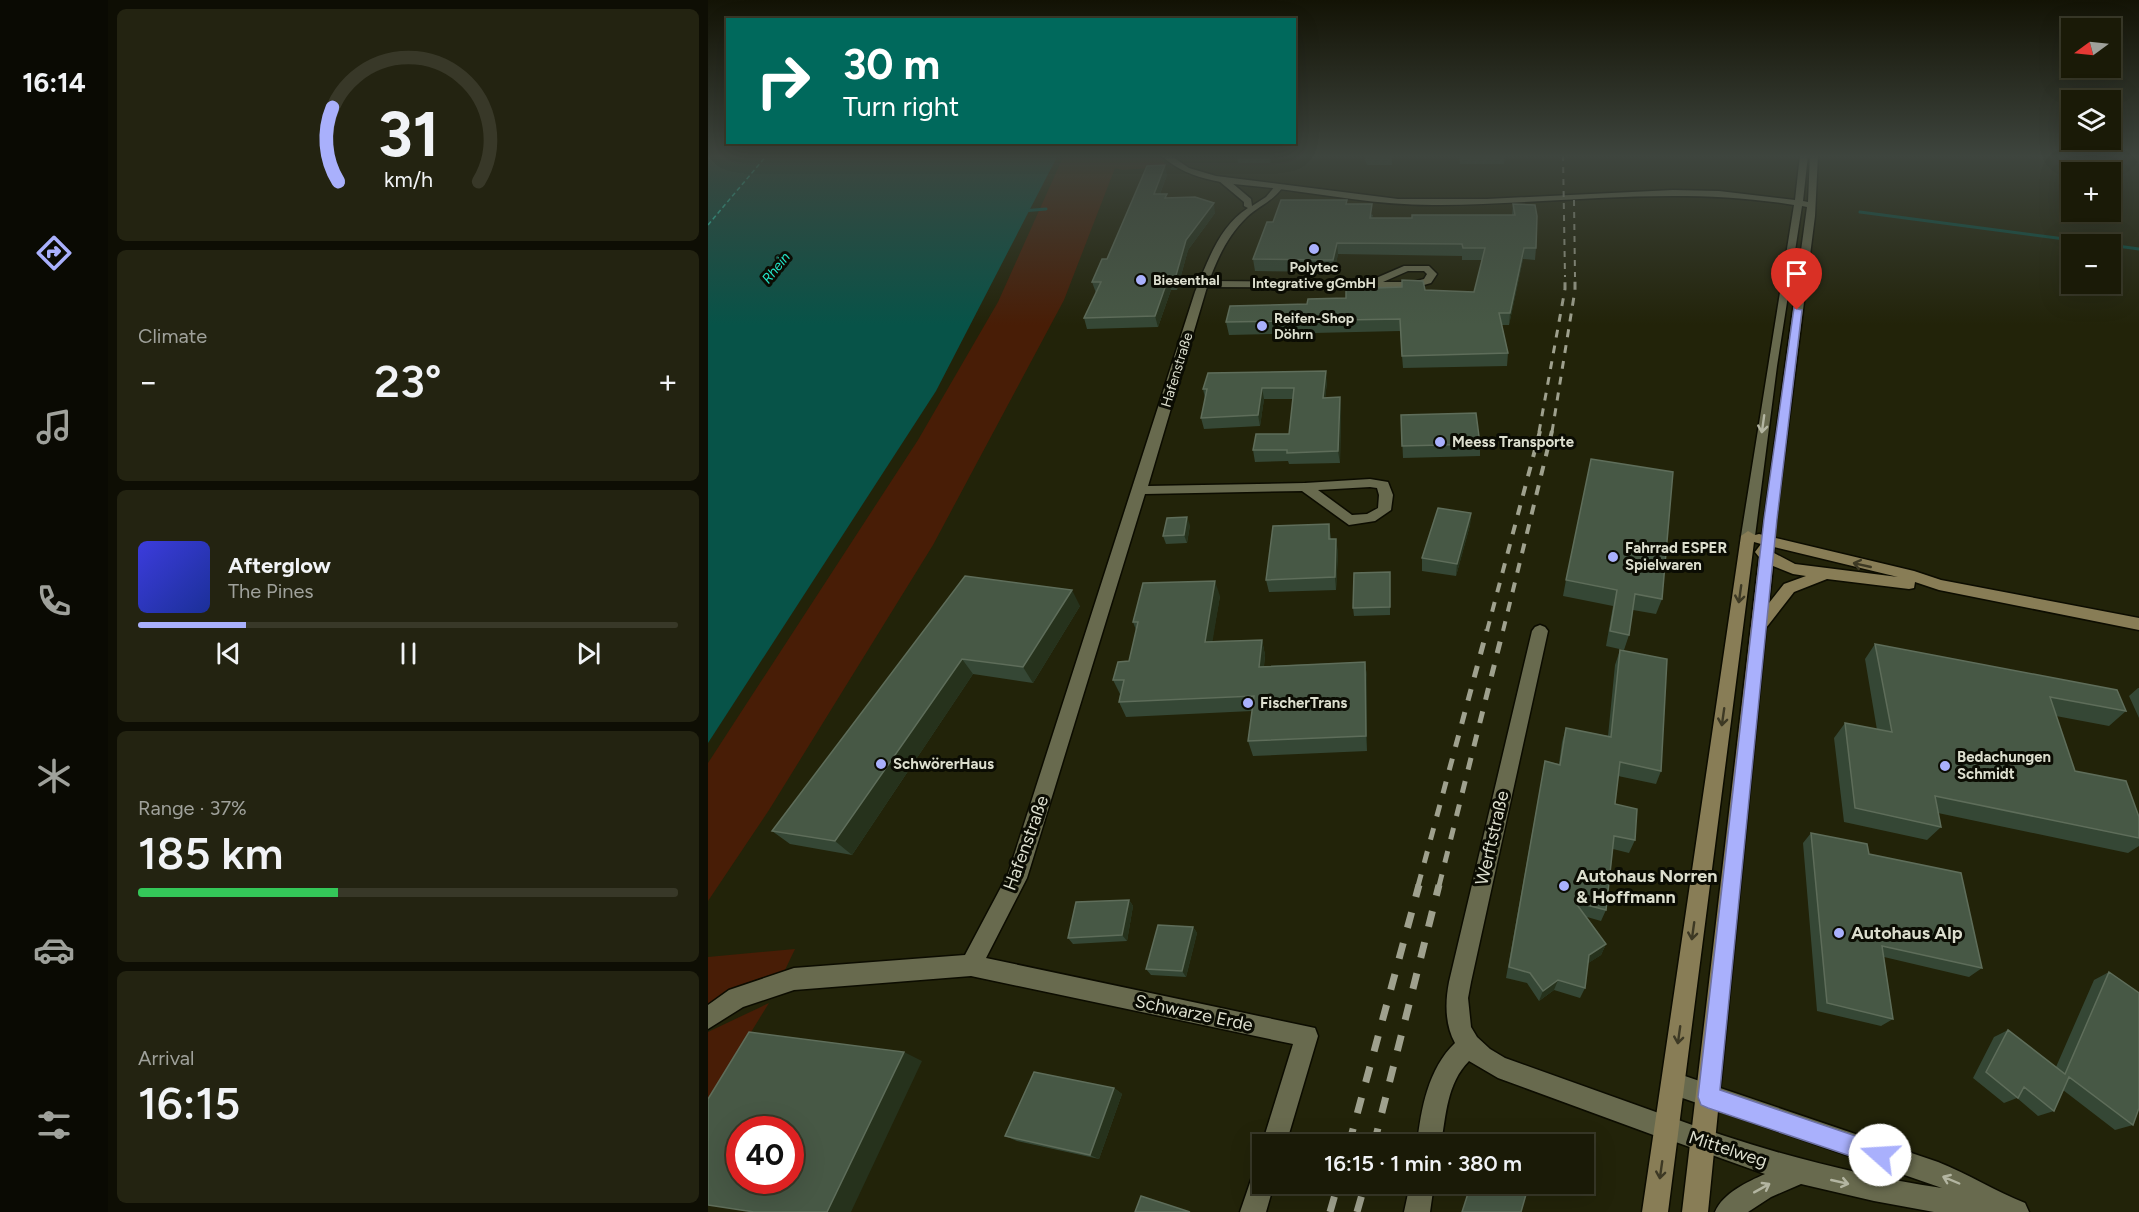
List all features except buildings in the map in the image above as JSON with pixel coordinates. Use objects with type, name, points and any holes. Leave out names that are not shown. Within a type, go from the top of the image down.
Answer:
[{"type":"main road","points":[[1655,1212],[1748,536],[1786,566],[1825,574],[1915,585],[1939,585]]},
{"type":"main road","points":[[1767,549],[1914,576],[1939,585],[2139,624]]},
{"type":"main road","points":[[1695,1212],[1767,549]]},
{"type":"main road","points":[[1760,625],[1789,588],[1806,579],[1825,574]]},
{"type":"street","name":"Hafenstraße","points":[[971,965],[1017,878],[1203,284],[1224,238],[1246,212]]},
{"type":"street","points":[[1748,536],[1797,212]]},
{"type":"street","points":[[1767,549],[1812,212]]},
{"type":"street","points":[[1203,284],[1368,285],[1419,284],[1430,279],[1432,274],[1426,268],[1412,267],[1368,285]]},
{"type":"street","points":[[1140,490],[1305,487],[1370,483],[1383,485],[1386,495],[1384,510],[1370,518],[1349,520],[1305,487]]},
{"type":"street","name":"Werftstraße","points":[[1469,1045],[1460,1029],[1458,1015],[1460,982],[1540,631]]},
{"type":"street","points":[[708,1018],[737,998],[794,979],[971,965]]},
{"type":"street","name":"Schwarze Erde","points":[[971,965],[1306,1036],[1277,1134]]},
{"type":"street","points":[[1431,1134],[1442,1077],[1455,1057],[1469,1045]]},
{"type":"street","name":"Mittelweg","points":[[1469,1045],[1498,1066],[1703,1142],[1800,1172],[1913,1198],[2009,1210]]},
{"type":"street","name":"Mittelweg","points":[[1672,1084],[1938,1174],[1962,1184],[2009,1210]]},
{"type":"street","points":[[1728,1212],[1751,1194],[1800,1172]]},
{"type":"street","points":[[1253,1212],[1259,1194]]},
{"type":"street","points":[[1417,1212],[1420,1194]]},
{"type":"shaded area","points":[[1039,212],[1098,212],[1064,300],[933,545],[769,810],[708,901],[708,763],[918,440],[998,302]]},
{"type":"shaded area","points":[[795,949],[785,970],[740,985],[708,1005],[708,957]]},
{"type":"shaded area","points":[[769,1003],[708,1102],[708,1032]]},
{"type":"water","name":"Rhein","points":[[708,212],[1029,212],[936,391],[708,743]]},
{"type":"waterway","points":[[1860,212],[2061,238]]},
{"type":"waterway","points":[[2121,247],[2139,249]]},
{"type":"ferry route","points":[[708,225],[719,212]]},
{"type":"railway","points":[[1564,212],[1565,277]]},
{"type":"railway","points":[[1574,212],[1575,277]]},
{"type":"railway","points":[[1539,432],[1565,289],[1565,277]]},
{"type":"railway","points":[[1552,432],[1575,290],[1575,277]]},
{"type":"railway","points":[[1487,631],[1540,431]]},
{"type":"railway","points":[[1503,631],[1552,431]]},
{"type":"railway","points":[[1418,886],[1487,630]]},
{"type":"railway","points":[[1439,886],[1503,630]]},
{"type":"railway","points":[[1352,1134],[1419,885]]},
{"type":"railway","points":[[1377,1134],[1439,885]]},
{"type":"railway","points":[[1330,1212],[1335,1194]]},
{"type":"railway","points":[[1357,1212],[1362,1194]]},
{"type":"place","name":"Polytec Integrative gGmbH","points":[[1314,249]]},
{"type":"place","name":"Biesenthal","points":[[1141,280]]},
{"type":"place","name":"Reifen-Shop Döhrn","points":[[1262,326]]},
{"type":"place","name":"Meess Transporte","points":[[1440,442]]},
{"type":"place","name":"Fahrrad ESPER Spielwaren","points":[[1613,557]]},
{"type":"place","name":"FischerTrans","points":[[1248,703]]},
{"type":"place","name":"SchwörerHaus","points":[[881,764]]},
{"type":"place","name":"Bedachungen Schmidt","points":[[1945,766]]},
{"type":"place","name":"Autohaus Norren & Hoffmann","points":[[1564,886]]},
{"type":"place","name":"Autohaus Alp","points":[[1839,933]]},
{"type":"route","points":[[1797,310],[1778,450],[1708,1097],[1880,1155]]}]
